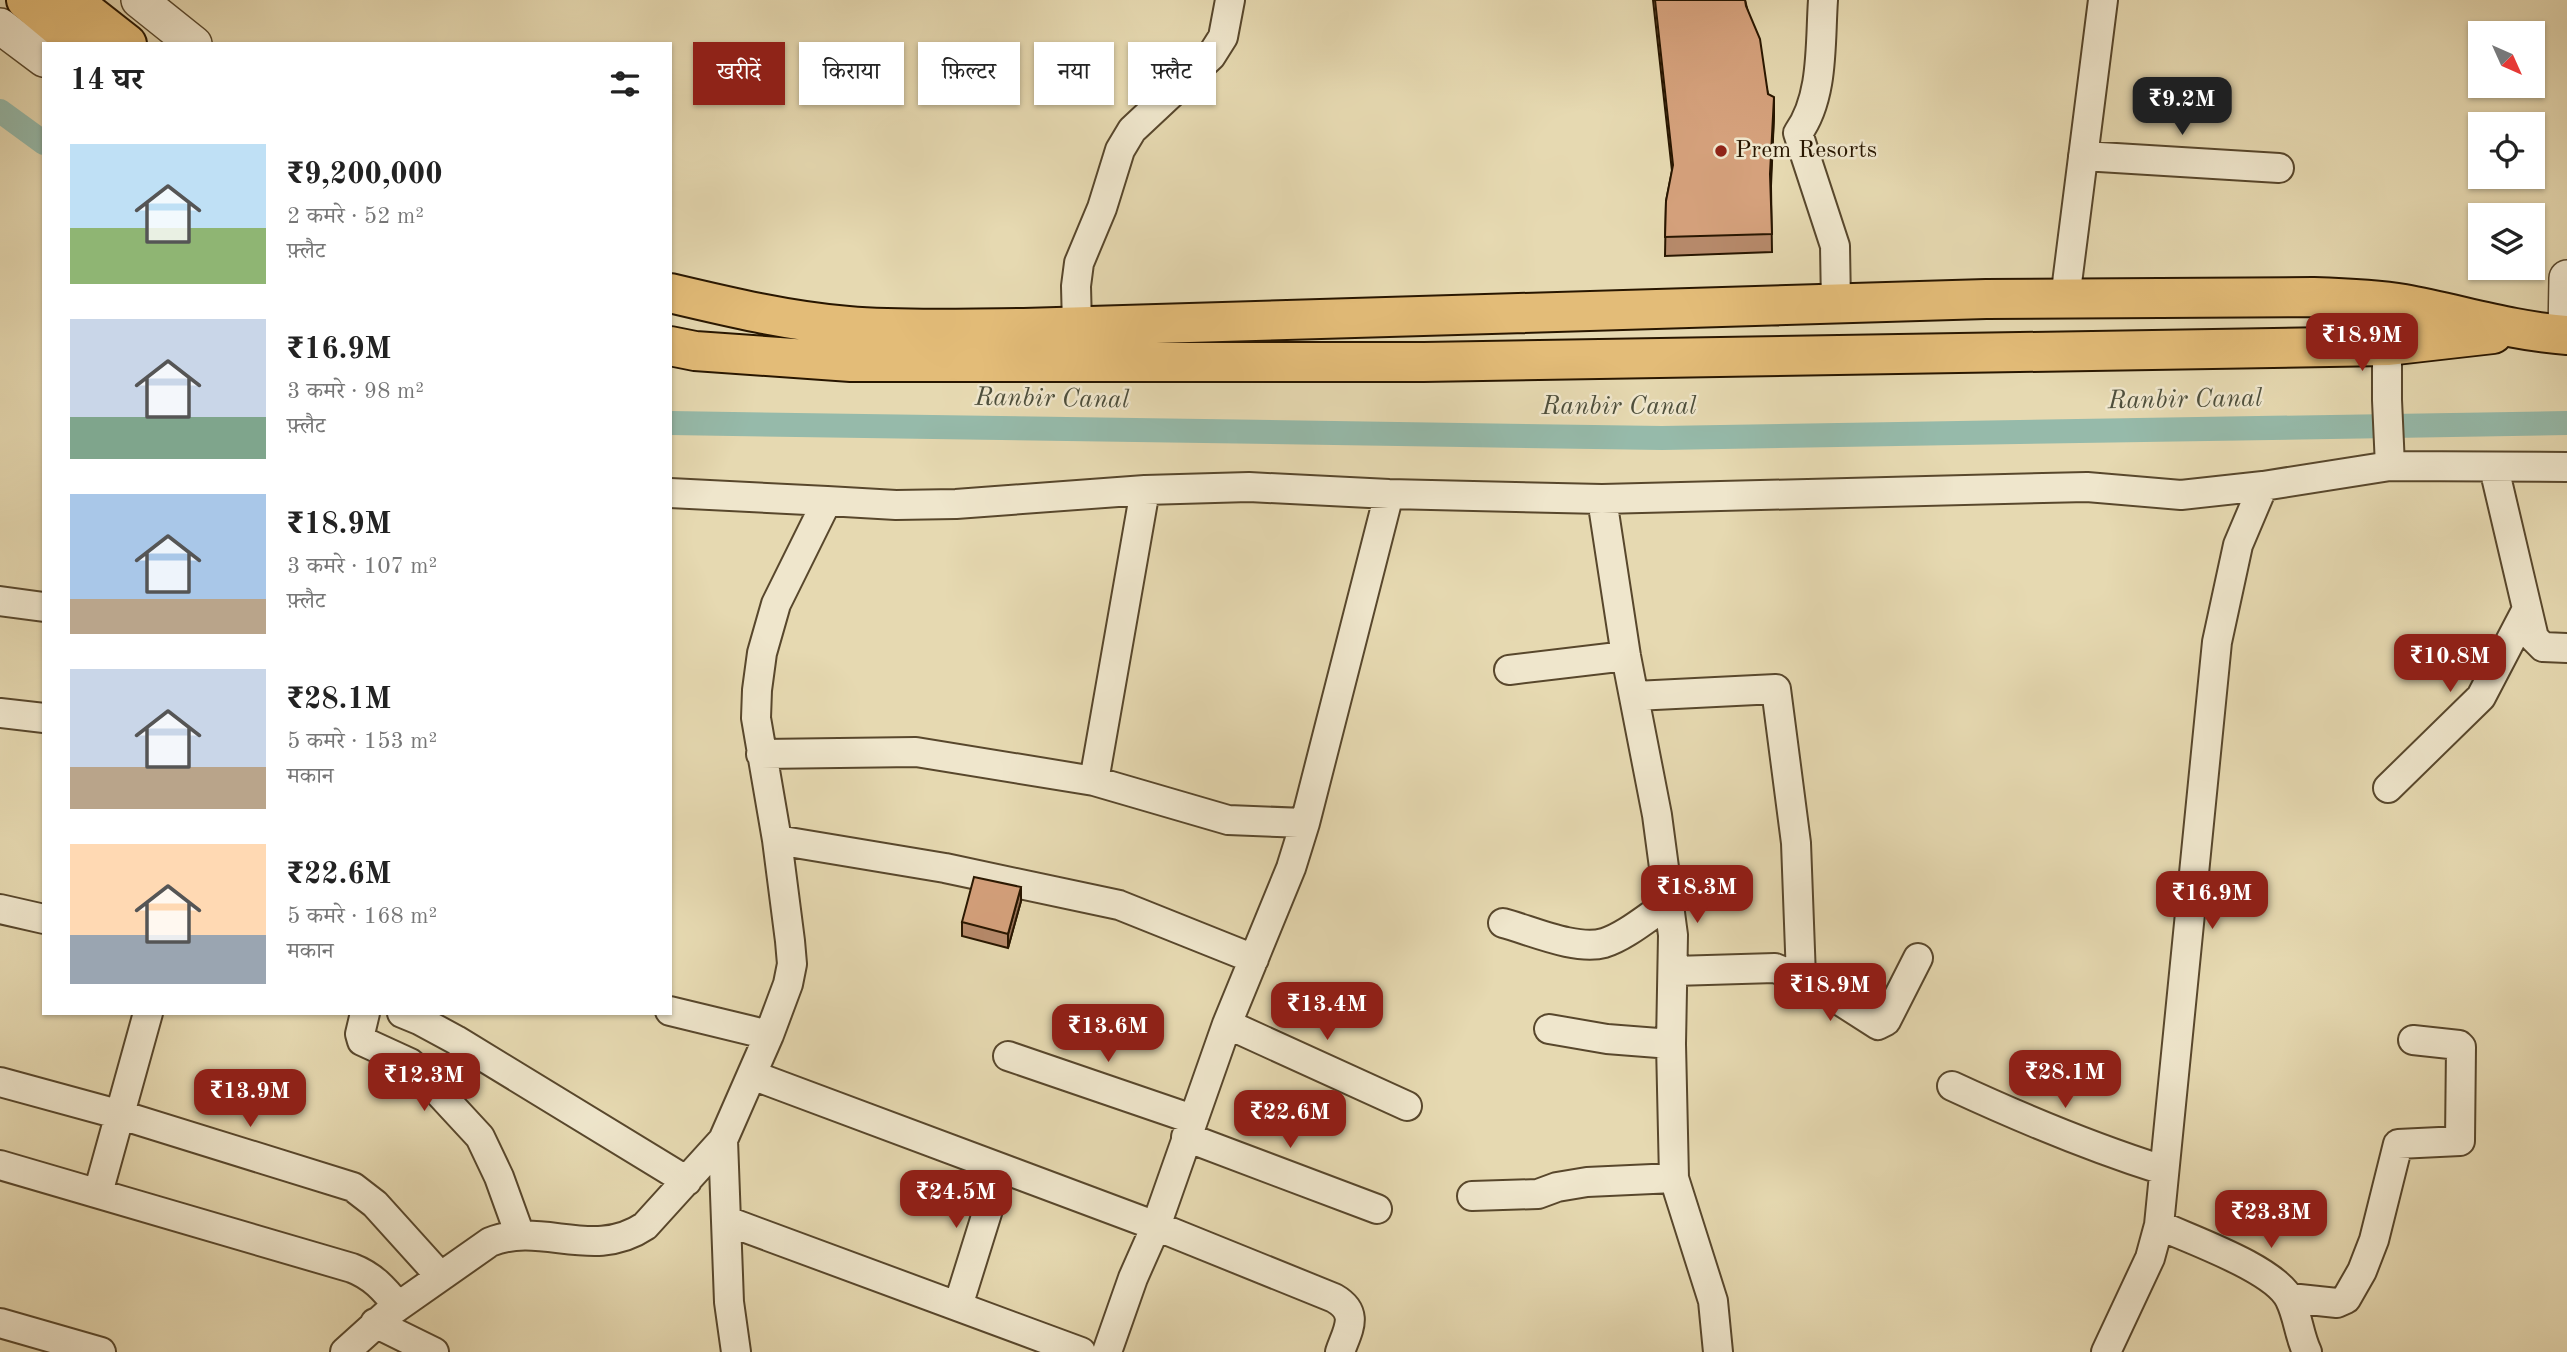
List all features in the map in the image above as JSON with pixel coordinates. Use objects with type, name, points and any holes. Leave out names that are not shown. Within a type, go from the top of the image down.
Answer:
[{"type":"highway","points":[[26,0],[77,42]]},
{"type":"highway","points":[[71,0],[124,42]]},
{"type":"highway","points":[[672,293],[793,319],[849,326],[919,329],[1836,304],[2313,297],[2403,304],[2523,331],[2566,335]]},
{"type":"highway","points":[[672,346],[695,351],[852,362],[1424,362],[2387,346],[2523,331]]},
{"type":"street","points":[[139,0],[192,42]]},
{"type":"street","points":[[1077,326],[1076,286],[1079,262],[1102,208],[1120,150],[1132,130],[1211,56],[1219,45],[1230,0]]},
{"type":"street","points":[[1823,0],[1815,89],[1808,120],[1798,133],[1835,247],[1836,304]]},
{"type":"street","points":[[2065,299],[2103,0]]},
{"type":"street","points":[[0,26],[42,58]]},
{"type":"street","points":[[2083,156],[2279,167]]},
{"type":"street","points":[[2566,335],[2567,278]]},
{"type":"street","points":[[2387,346],[2390,453]]},
{"type":"street","points":[[672,493],[896,505],[956,504],[1145,490],[1249,487],[1389,494],[1602,499],[2087,487],[2181,495],[2263,486],[2390,453],[2494,468],[2567,467]]},
{"type":"street","points":[[2494,468],[2526,609],[2538,644],[2543,648],[2567,648]]},
{"type":"street","points":[[2106,1352],[2150,1258],[2159,1225],[2217,642],[2238,545],[2263,486]]},
{"type":"street","points":[[1094,781],[1145,490]]},
{"type":"street","points":[[1107,1352],[1133,1278],[1156,1226],[1227,1024],[1291,868],[1305,823],[1389,494]]},
{"type":"street","points":[[1602,499],[1626,656],[1657,815],[1669,903],[1674,971],[1671,1044],[1674,1178],[1713,1301],[1718,1352]]},
{"type":"street","points":[[345,1352],[375,1323],[398,1306],[490,1242],[504,1236],[603,1242],[631,1236],[645,1226],[723,1140],[789,984],[792,964],[777,840],[756,718],[757,690],[762,653],[776,604],[785,580],[827,501]]},
{"type":"street","points":[[0,601],[42,607]]},
{"type":"street","points":[[2388,788],[2481,697],[2526,609]]},
{"type":"street","points":[[1509,670],[1626,656]]},
{"type":"street","points":[[1635,696],[1776,689],[1796,843],[1801,977]]},
{"type":"street","points":[[0,713],[42,719]]},
{"type":"street","points":[[761,754],[916,752],[1094,781],[1228,820],[1305,823]]},
{"type":"street","points":[[777,840],[945,868],[1119,905],[1254,959]]},
{"type":"street","points":[[1503,923],[1572,943],[1595,945],[1613,939],[1669,903]]},
{"type":"street","points":[[0,909],[42,919]]},
{"type":"street","points":[[1674,971],[1775,968],[1801,977],[1878,1025],[1885,1021],[1918,958]]},
{"type":"street","points":[[672,1011],[769,1035]]},
{"type":"street","points":[[99,1193],[147,1015]]},
{"type":"street","points":[[365,1015],[360,1034],[362,1041],[418,1070],[480,1137],[499,1177],[520,1235]]},
{"type":"street","points":[[407,1015],[456,1040],[687,1181]]},
{"type":"street","points":[[1227,1024],[1407,1105]]},
{"type":"street","points":[[1549,1029],[1607,1039],[1671,1044]]},
{"type":"street","points":[[2290,1298],[2337,1303],[2346,1299],[2362,1271],[2374,1240],[2398,1144],[2460,1141],[2461,1047],[2413,1040]]},
{"type":"street","points":[[1008,1056],[1189,1128],[1377,1209]]},
{"type":"street","points":[[752,1075],[1156,1226],[1343,1303],[1351,1320],[1340,1352]]},
{"type":"street","points":[[0,1082],[121,1115],[353,1187],[375,1204],[440,1276]]},
{"type":"street","points":[[1952,1086],[2026,1121],[2095,1149],[2163,1170]]},
{"type":"street","points":[[723,1140],[729,1302],[736,1352]]},
{"type":"street","points":[[0,1165],[366,1273],[378,1281],[398,1306]]},
{"type":"street","points":[[958,1306],[1001,1168]]},
{"type":"street","points":[[1472,1196],[1538,1194],[1557,1187],[1587,1182],[1674,1178]]},
{"type":"street","points":[[727,1221],[1081,1352]]},
{"type":"street","points":[[2159,1225],[2260,1272],[2275,1282],[2290,1298],[2307,1352]]},
{"type":"street","points":[[0,1323],[101,1352]]},
{"type":"street","points":[[375,1323],[434,1352]]},
{"type":"building","name":"Prem Resorts","points":[[1655,0],[1745,0],[1760,39],[1768,94],[1774,97],[1770,174],[1772,234],[1665,237],[1666,201],[1673,165]]},
{"type":"building","points":[[974,877],[1021,887],[1008,934],[962,922]]},
{"type":"waterway","name":"Ranbir Canal","points":[[0,111],[42,142]]},
{"type":"waterway","name":"Ranbir Canal","points":[[672,423],[1662,438],[2567,423]]},
{"type":"place","name":"Prem Resorts","points":[[1721,151]]}]
